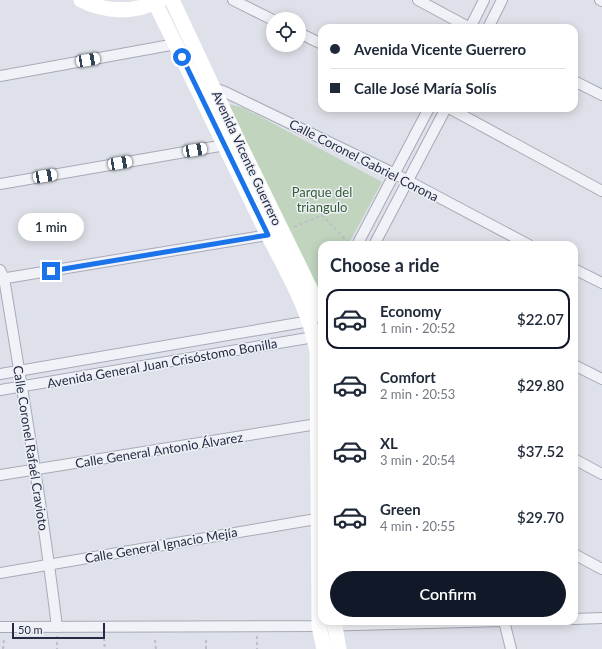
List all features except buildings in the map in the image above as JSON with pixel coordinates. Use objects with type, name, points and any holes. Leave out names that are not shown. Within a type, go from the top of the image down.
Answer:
[{"type":"main road","points":[[81,0],[89,4],[111,10],[134,9],[158,2]]},
{"type":"main road","name":"Avenida Vicente Guerrero","points":[[172,0],[213,87],[232,144]]},
{"type":"main road","name":"Avenida Vicente Guerrero","points":[[158,2],[195,83],[232,144],[275,234],[299,295],[318,315]]},
{"type":"main road","name":"Avenida Vicente Guerrero","points":[[318,334],[318,375]]},
{"type":"main road","name":"Avenida Vicente Guerrero","points":[[324,649],[329,625]]},
{"type":"main road","name":"Avenida Vicente Guerrero","points":[[329,625],[339,649]]},
{"type":"street","points":[[233,0],[266,16]]},
{"type":"street","points":[[418,0],[463,24]]},
{"type":"street","points":[[472,24],[484,0]]},
{"type":"street","points":[[490,24],[502,0]]},
{"type":"street","points":[[306,36],[318,42]]},
{"type":"street","points":[[0,76],[176,44]]},
{"type":"street","name":"Calle Coronel Gabriel Corona","points":[[195,83],[213,87],[225,92],[395,174],[521,241]]},
{"type":"street","points":[[578,83],[602,95]]},
{"type":"street","points":[[359,241],[427,112]]},
{"type":"street","points":[[376,241],[446,112]]},
{"type":"street","points":[[455,112],[602,191]]},
{"type":"street","points":[[0,184],[232,144]]},
{"type":"street","points":[[1,276],[275,234]]},
{"type":"street","points":[[578,270],[602,283]]},
{"type":"street","name":"Calle Coronel Rafaél Cravioto","points":[[1,276],[20,371],[34,470],[50,564],[57,627]]},
{"type":"street","name":"Avenida General Juan Crisóstomo Bonilla","points":[[0,374],[318,316]]},
{"type":"street","name":"Avenida General Juan Crisóstomo Bonilla","points":[[0,390],[318,334]]},
{"type":"street","points":[[578,367],[602,379]]},
{"type":"street","name":"Calle General Antonio Álvarez","points":[[0,476],[318,424]]},
{"type":"street","points":[[578,461],[602,474]]},
{"type":"street","name":"Calle General Ignacio Mejía","points":[[0,573],[318,518]]},
{"type":"street","points":[[578,556],[602,569]]},
{"type":"street","points":[[578,619],[602,618]]},
{"type":"street","points":[[0,627],[318,624]]},
{"type":"street","points":[[504,625],[511,649]]},
{"type":"path","points":[[275,234],[322,215],[347,241]]},
{"type":"path","points":[[256,636],[257,649]]},
{"type":"path","points":[[3,649],[4,639]]},
{"type":"path","points":[[155,640],[156,649]]},
{"type":"green space","name":"Parque del triangulo","points":[[225,103],[244,108],[382,182],[350,241],[318,241],[318,289]]},
{"type":"route","points":[[51,271],[268,235],[182,57]]}]
